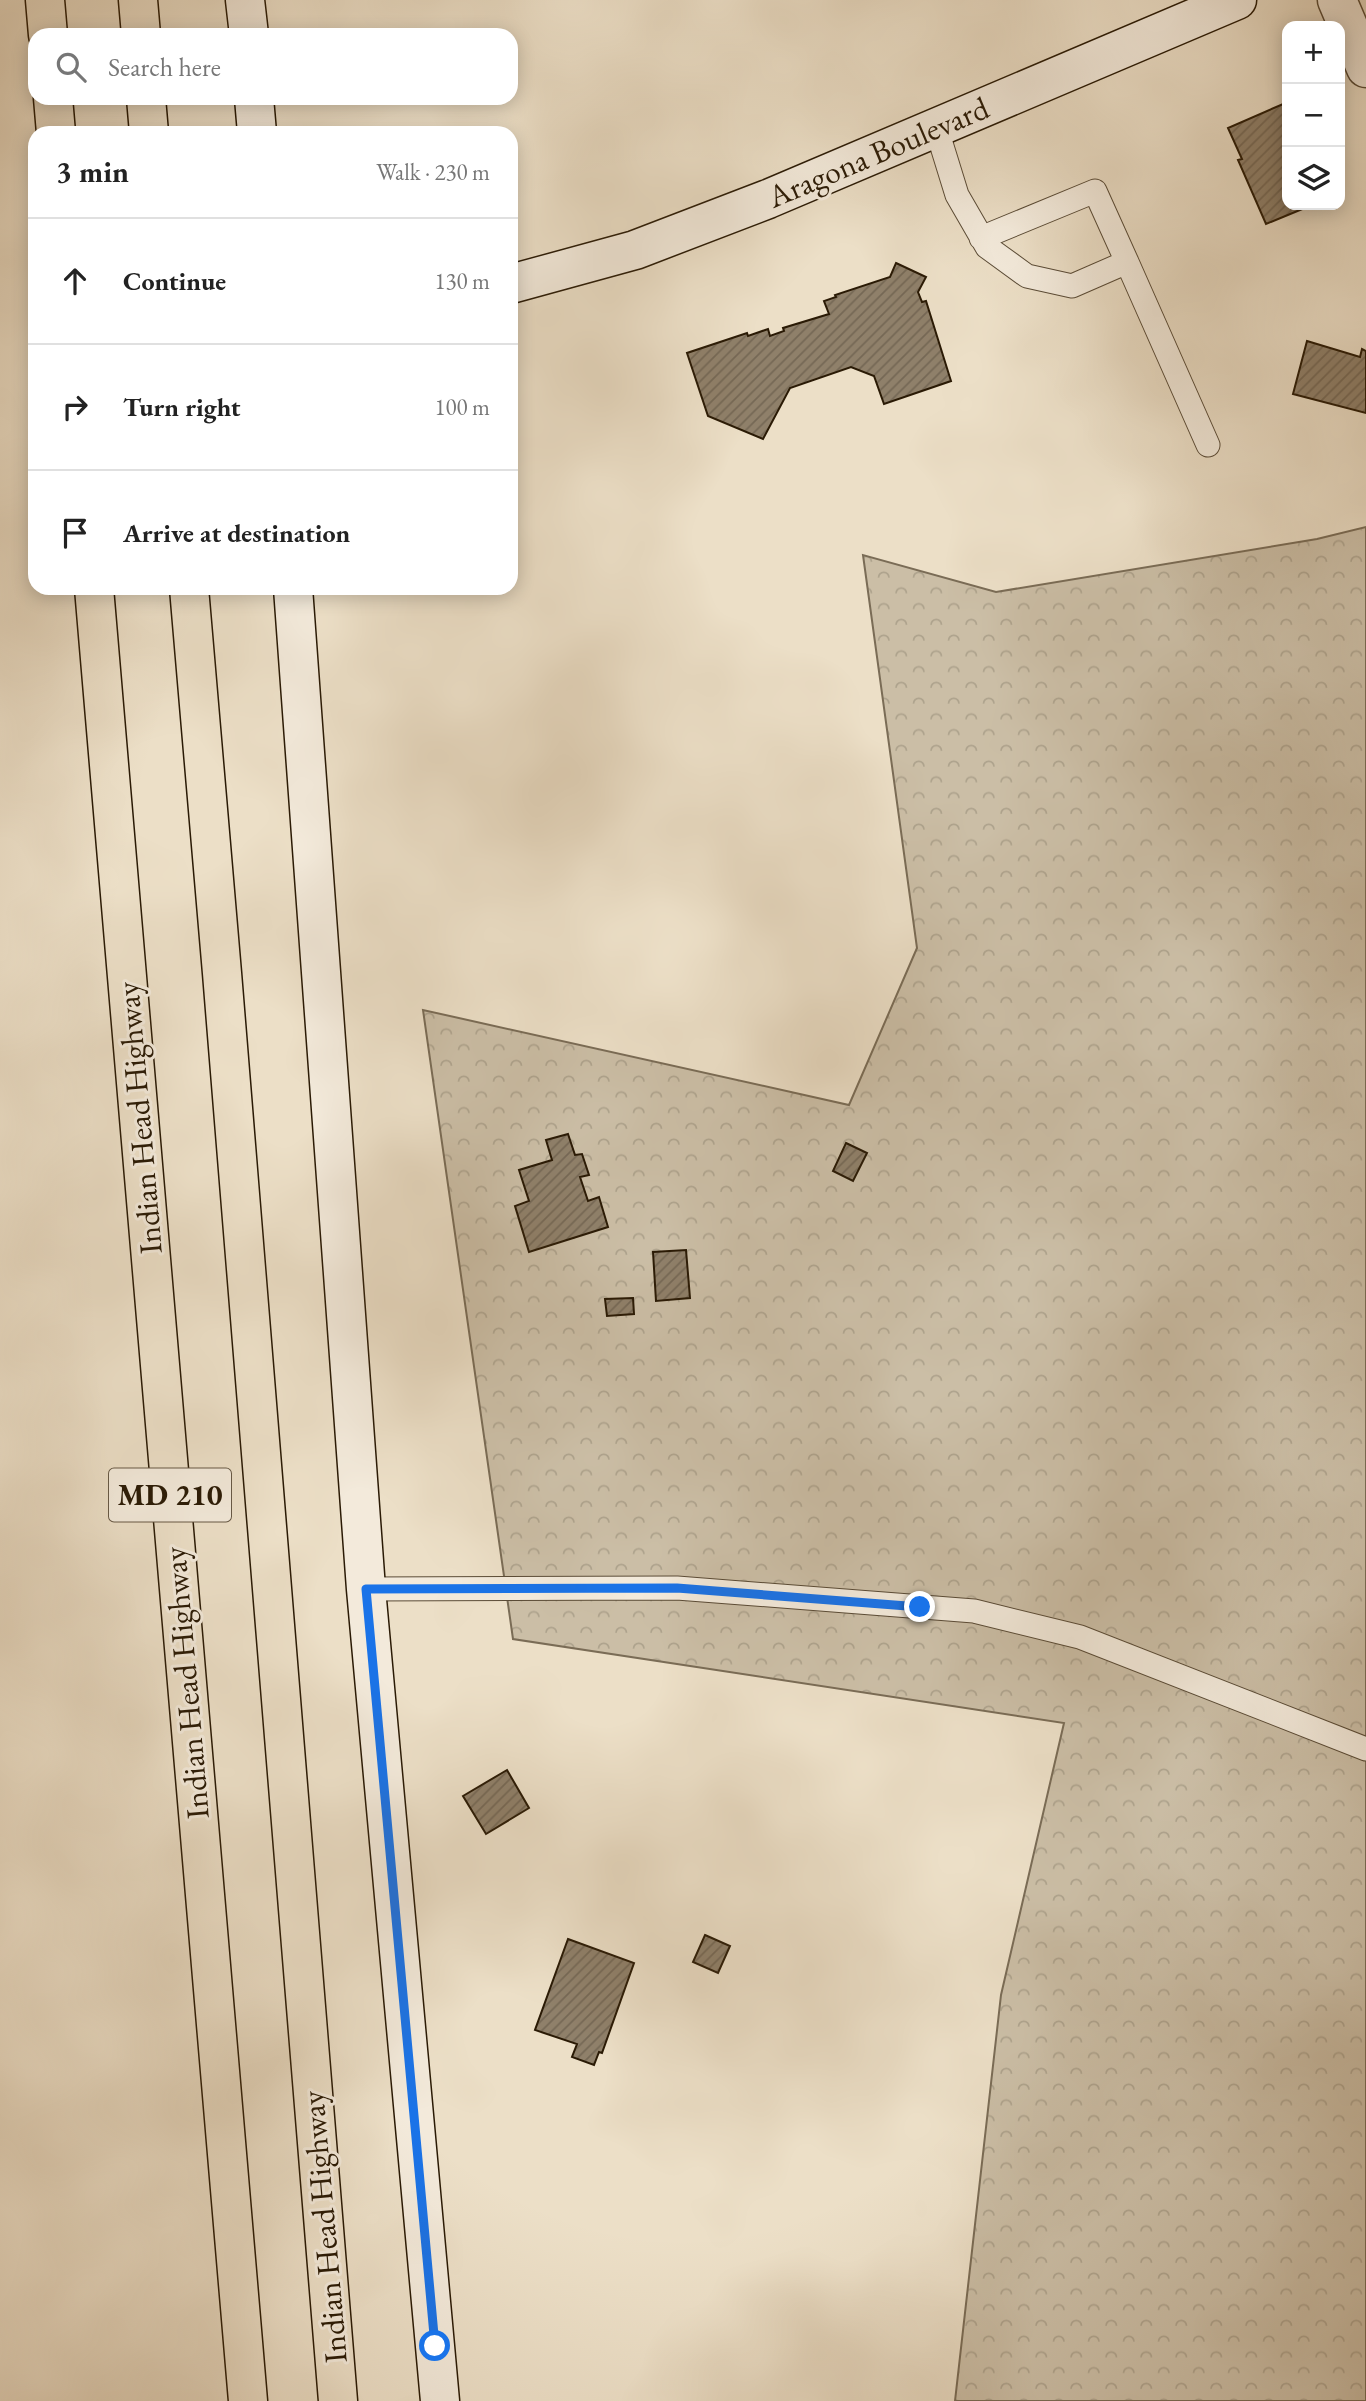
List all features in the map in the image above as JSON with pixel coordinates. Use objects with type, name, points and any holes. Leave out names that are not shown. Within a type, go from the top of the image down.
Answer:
[{"type":"highway","points":[[45,0],[47,28]]},
{"type":"highway","points":[[138,0],[140,28]]},
{"type":"highway","points":[[54,105],[56,126]]},
{"type":"highway","points":[[147,105],[148,126]]},
{"type":"highway","name":"Indian Head Highway","points":[[95,595],[248,2401]]},
{"type":"highway","name":"Indian Head Highway","points":[[189,595],[229,1055],[338,2401]]},
{"type":"street","points":[[245,0],[247,28]]},
{"type":"street","name":"Aragona Boulevard","points":[[518,282],[635,250],[768,199],[1237,0]]},
{"type":"street","points":[[1337,0],[1366,68]]},
{"type":"street","points":[[255,105],[256,126]]},
{"type":"street","points":[[294,595],[366,1589],[440,2401]]},
{"type":"lane","points":[[936,127],[957,195],[981,238],[987,247],[1027,276],[1072,286],[1127,262]]},
{"type":"lane","points":[[981,238],[1095,191],[1208,444]]},
{"type":"lane","points":[[366,1589],[677,1588],[974,1611],[1080,1637],[1366,1749]]},
{"type":"green space","points":[[1366,527],[1366,2401],[955,2401],[1001,1995],[1064,1723],[513,1639],[423,1010],[849,1105],[917,948],[863,555],[996,592],[1317,539]]},
{"type":"building","points":[[1282,104],[1282,210],[1300,210],[1266,224],[1238,160],[1242,159],[1228,128]]},
{"type":"building","points":[[896,263],[926,277],[918,292],[922,302],[926,301],[951,381],[884,404],[874,376],[851,367],[790,388],[763,439],[708,416],[687,353],[747,333],[748,336],[768,329],[770,336],[784,331],[783,328],[829,314],[824,301],[890,277]]},
{"type":"building","points":[[1307,341],[1360,357],[1362,349],[1366,351],[1366,413],[1293,394]]},
{"type":"building","points":[[568,1134],[575,1155],[582,1154],[589,1175],[580,1177],[588,1201],[599,1197],[608,1227],[529,1252],[515,1206],[529,1201],[519,1170],[552,1160],[546,1140]]},
{"type":"building","points":[[846,1143],[867,1153],[853,1181],[833,1171]]},
{"type":"building","points":[[686,1250],[690,1298],[656,1301],[653,1252]]},
{"type":"building","points":[[633,1298],[634,1314],[607,1316],[605,1299]]},
{"type":"building","points":[[507,1770],[529,1808],[486,1834],[463,1796]]},
{"type":"building","points":[[705,1935],[730,1946],[718,1973],[693,1962]]},
{"type":"building","points":[[568,1939],[634,1963],[602,2053],[599,2052],[594,2065],[572,2057],[577,2044],[535,2030]]},
{"type":"route","points":[[435,2346],[366,1589],[677,1588],[920,1607]]}]
